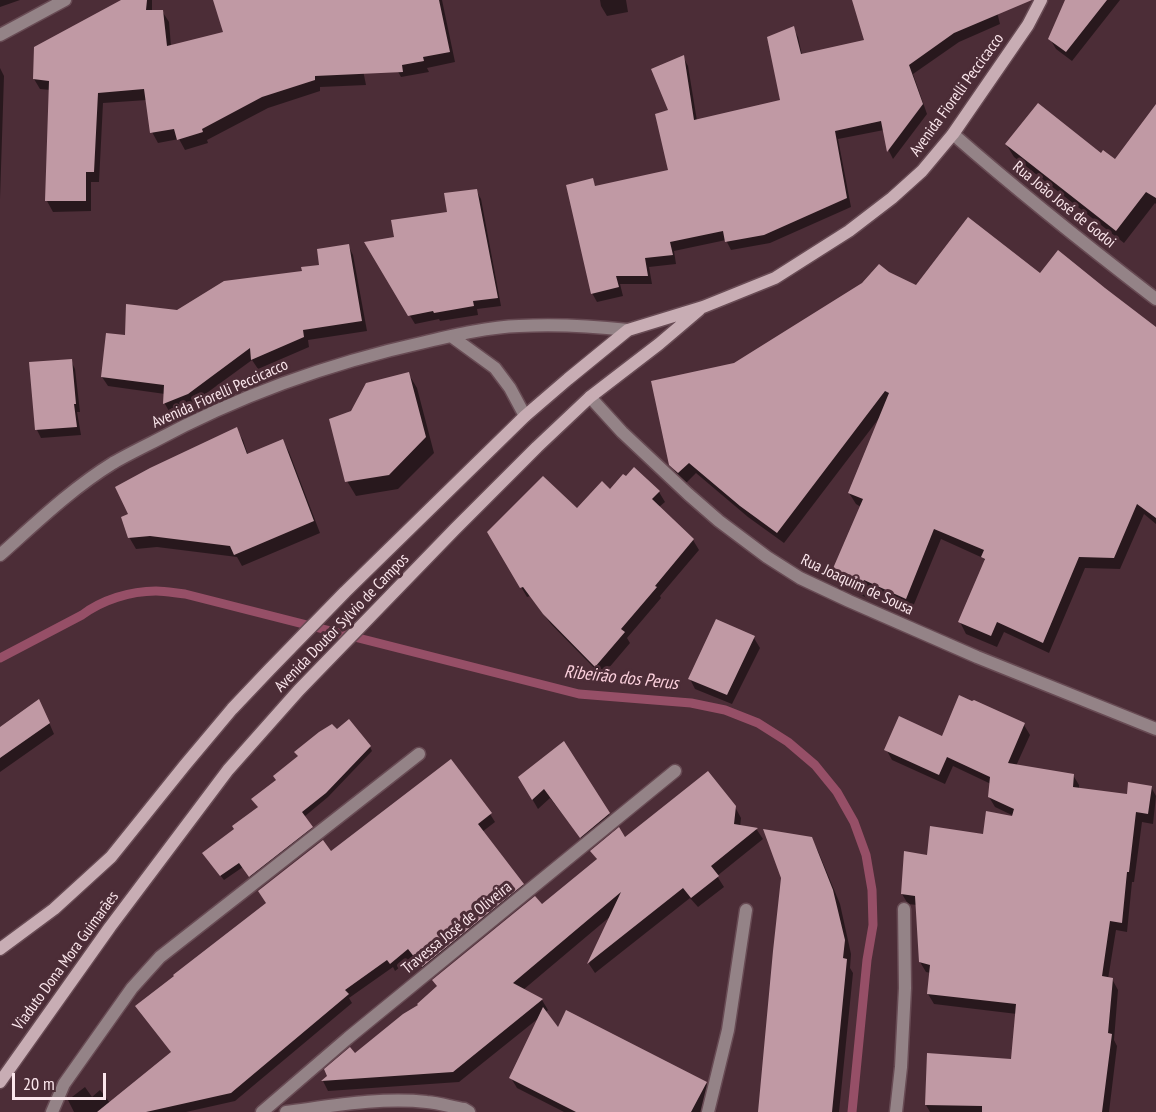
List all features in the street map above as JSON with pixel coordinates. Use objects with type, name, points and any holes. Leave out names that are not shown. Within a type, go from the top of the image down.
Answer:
[{"type":"main road","name":"Avenida Fiorelli Peccicacco","points":[[568,379],[628,330],[703,307],[775,278],[849,231],[892,198],[921,171],[953,134],[1028,26],[1041,0]]},
{"type":"main road","name":"Avenida Fiorelli Peccicacco","points":[[590,397],[659,345],[703,307]]},
{"type":"main road","name":"Avenida Doutor Sylvio de Campos","points":[[0,949],[54,909],[111,857],[232,709],[294,644],[525,417],[568,379]]},
{"type":"main road","name":"Avenida Doutor Sylvio de Campos","points":[[138,889],[228,771],[299,690],[455,529],[590,397]]},
{"type":"main road","name":"Viaduto Dona Mora Guimarães","points":[[0,1082],[138,889]]},
{"type":"street","points":[[0,35],[64,0]]},
{"type":"street","name":"Rua João José de Godoi","points":[[953,134],[1156,299]]},
{"type":"street","name":"Avenida Fiorelli Peccicacco","points":[[0,555],[72,492],[113,463],[191,421],[303,375],[451,336],[517,326],[581,325],[628,330]]},
{"type":"street","points":[[451,336],[495,368],[506,382],[525,417]]},
{"type":"street","name":"Rua Joaquim de Sousa","points":[[590,397],[622,432],[695,501],[759,551],[800,578],[976,657],[1156,729]]},
{"type":"street","points":[[52,1112],[64,1084],[132,988],[160,957],[419,754]]},
{"type":"street","name":"Travessa José de Oliveira","points":[[262,1112],[348,1038],[675,771]]},
{"type":"street","points":[[896,1112],[905,988],[904,909]]},
{"type":"street","points":[[708,1112],[728,1030],[746,910]]},
{"type":"street","points":[[286,1112],[362,1102],[404,1101],[428,1102],[469,1112]]},
{"type":"building","points":[[121,0],[147,0],[146,10],[163,10],[167,46],[223,32],[213,0],[439,0],[450,52],[423,57],[424,61],[402,65],[403,72],[315,76],[315,80],[262,97],[202,129],[203,132],[177,140],[174,129],[150,133],[144,89],[98,93],[94,172],[86,172],[86,201],[45,201],[49,81],[33,79],[34,47]]},
{"type":"building","points":[[852,0],[1032,0],[954,33],[909,65],[923,104],[887,152],[881,121],[835,131],[847,198],[764,235],[725,242],[723,231],[670,242],[673,255],[645,258],[648,276],[616,276],[619,287],[591,294],[566,185],[593,178],[595,186],[668,170],[655,114],[668,110],[651,69],[684,55],[694,120],[780,100],[767,37],[794,26],[801,54],[864,40]]},
{"type":"building","points":[[1065,0],[1107,0],[1066,52],[1048,39]]},
{"type":"building","points":[[1038,103],[1101,153],[1103,150],[1115,159],[1156,104],[1156,198],[1146,192],[1116,231],[1005,144]]},
{"type":"building","points":[[477,189],[498,298],[473,301],[474,306],[408,316],[364,242],[394,237],[391,220],[447,212],[444,193]]},
{"type":"building","points":[[968,217],[1040,273],[1058,250],[1156,327],[1156,518],[1137,504],[1114,558],[1079,557],[1043,643],[997,622],[991,636],[958,622],[985,559],[981,557],[984,550],[934,529],[906,599],[864,580],[860,587],[831,573],[863,499],[848,493],[889,393],[885,391],[777,533],[740,506],[689,463],[678,473],[669,465],[651,381],[734,363],[862,283],[879,264],[889,272],[916,285]]},
{"type":"building","points":[[349,244],[362,321],[303,330],[304,337],[251,360],[250,348],[188,394],[163,404],[164,385],[101,377],[106,333],[125,335],[126,304],[177,310],[224,281],[302,271],[301,267],[319,265],[317,249]]},
{"type":"building","points":[[72,359],[77,427],[35,430],[29,362]]},
{"type":"building","points":[[409,372],[426,437],[389,475],[345,482],[329,419],[351,411],[366,383]]},
{"type":"building","points":[[237,427],[247,454],[283,439],[314,521],[234,555],[230,546],[150,536],[128,538],[121,517],[128,514],[115,487]]},
{"type":"building","points":[[634,467],[660,491],[652,499],[694,539],[621,629],[625,632],[595,667],[543,614],[523,587],[520,588],[487,532],[543,476],[577,508],[602,481],[610,489],[623,474],[626,476]]},
{"type":"building","points":[[716,619],[755,636],[727,695],[688,679]]},
{"type":"building","points":[[959,695],[1025,723],[1008,763],[1074,774],[1073,787],[1127,794],[1128,782],[1152,786],[1148,814],[1136,812],[1122,923],[1110,921],[1102,976],[1113,978],[1108,1033],[1112,1034],[1102,1112],[982,1112],[982,1106],[925,1105],[927,1053],[1011,1059],[1016,1004],[927,994],[930,965],[919,962],[915,896],[901,894],[904,851],[927,855],[930,826],[983,834],[986,811],[1012,816],[1014,809],[988,797],[990,777],[947,757],[939,775],[884,750],[899,716],[942,736]]},
{"type":"building","points":[[39,699],[50,723],[0,758],[0,727]]},
{"type":"building","points":[[349,719],[371,746],[326,793],[302,812],[313,827],[249,877],[239,863],[220,876],[202,853],[234,829],[232,826],[258,807],[251,799],[276,780],[273,776],[298,756],[294,752],[332,724],[337,729]]},
{"type":"building","points":[[564,741],[610,813],[580,838],[544,789],[532,800],[518,777]]},
{"type":"building","points":[[451,759],[492,813],[478,824],[524,884],[422,967],[408,949],[390,964],[387,960],[345,990],[349,994],[231,1093],[146,1112],[97,1112],[171,1052],[135,1006],[266,903],[258,891],[323,840],[331,851]]},
{"type":"building","points":[[708,771],[736,806],[734,824],[758,828],[711,866],[719,876],[691,898],[683,888],[587,964],[621,892],[513,983],[543,999],[453,1072],[321,1081],[327,1076],[324,1069],[350,1047],[355,1053],[403,1014],[418,1005],[437,986],[432,980],[535,896],[542,904],[597,859],[590,851],[619,827],[625,837]]},
{"type":"building","points":[[763,829],[812,837],[833,890],[845,940],[843,958],[847,959],[832,1112],[758,1112],[781,878]]},
{"type":"building","points":[[543,1007],[558,1027],[566,1010],[707,1082],[691,1112],[576,1112],[509,1078]]},
{"type":"waterway","name":"Ribeirão dos Perus","points":[[0,658],[107,601],[146,591],[163,591],[185,594],[579,694],[691,703],[725,710],[758,723],[788,742],[815,765],[837,792],[854,822],[866,855],[872,890],[873,925],[867,960],[852,1112]]}]
